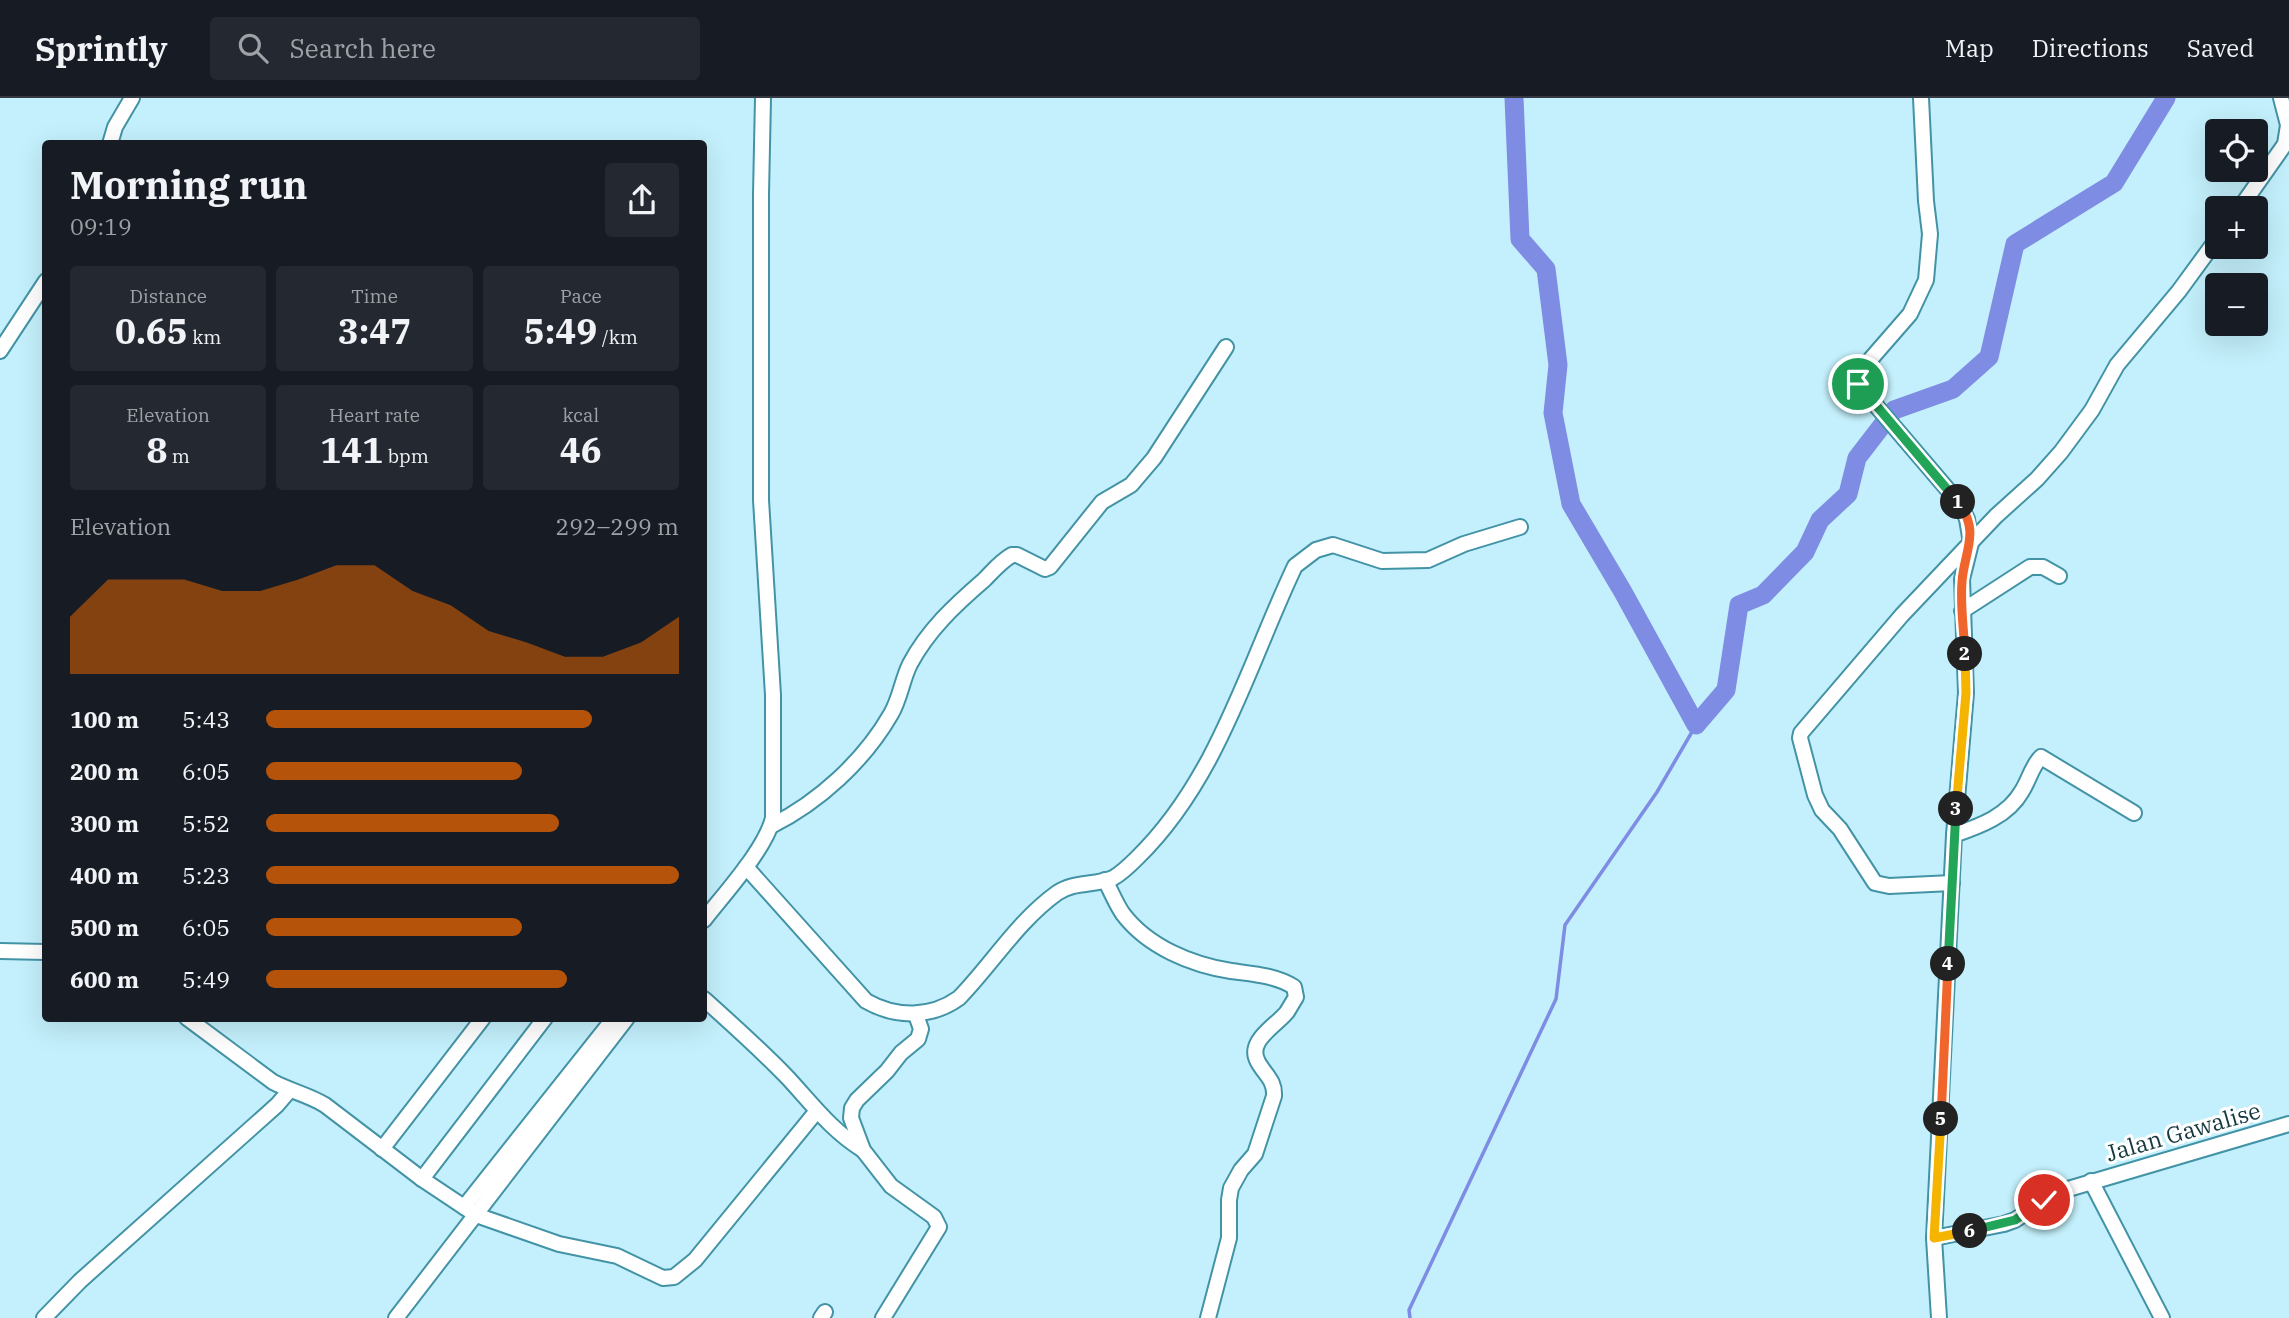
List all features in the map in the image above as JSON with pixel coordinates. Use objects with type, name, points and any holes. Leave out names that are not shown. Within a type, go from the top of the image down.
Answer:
[{"type":"street","points":[[111,140],[115,127],[132,98]]},
{"type":"street","points":[[707,916],[746,867],[771,826],[774,804],[773,695],[761,500],[763,98]]},
{"type":"street","points":[[1921,98],[1930,234],[1926,280],[1910,314],[1856,376],[1861,388],[1960,504],[1967,519],[1971,543],[1962,579],[1966,693],[1954,835],[1934,1238],[1939,1318]]},
{"type":"street","points":[[2249,196],[2288,136],[2281,98]]},
{"type":"street","points":[[1952,883],[1888,886],[1875,883],[1840,829],[1822,810],[1815,795],[1800,738],[1803,729],[1996,516],[2036,480],[2061,452],[2092,410],[2116,365],[2179,291],[2205,255]]},
{"type":"street","points":[[0,351],[42,287]]},
{"type":"street","points":[[771,826],[803,809],[863,754],[890,716],[909,666],[947,613],[1008,557],[1017,555],[1045,569],[1050,567],[1102,502],[1131,485],[1153,458],[1227,347]]},
{"type":"street","points":[[746,867],[866,1001],[884,1009],[916,1015],[946,1006],[959,998],[1031,917],[1056,894],[1070,887],[1105,880],[1118,874],[1138,857],[1174,816],[1224,730],[1295,566],[1316,550],[1333,545],[1382,561],[1428,560],[1464,544],[1520,527]]},
{"type":"street","points":[[1962,611],[2030,567],[2043,567],[2059,576]]},
{"type":"street","points":[[1954,835],[1989,822],[2011,804],[2021,793],[2041,757],[2134,813]]},
{"type":"street","points":[[1105,880],[1122,912],[1132,923],[1179,956],[1211,968],[1282,979],[1294,987],[1296,997],[1286,1013],[1258,1041],[1255,1052],[1274,1087],[1274,1097],[1255,1154],[1241,1170],[1231,1188],[1229,1238],[1208,1318]]},
{"type":"street","points":[[0,951],[42,952]]},
{"type":"street","points":[[707,1002],[790,1080],[816,1111],[846,1140],[863,1150]]},
{"type":"street","points":[[883,1318],[939,1227],[934,1217],[891,1186],[863,1150],[851,1118],[852,1108],[901,1053],[918,1039],[921,1029],[916,1015]]},
{"type":"street","points":[[192,1022],[273,1082],[289,1091],[314,1098],[422,1179],[470,1211],[559,1244],[617,1255],[663,1278],[674,1277],[695,1260],[816,1111]]},
{"type":"street","points":[[382,1149],[480,1022]]},
{"type":"street","points":[[422,1179],[542,1022]]},
{"type":"street","points":[[396,1318],[470,1211],[611,1022]]},
{"type":"street","points":[[470,1211],[624,1022]]},
{"type":"street","points":[[44,1318],[80,1281],[277,1105],[289,1091]]},
{"type":"street","name":"Jalan Gawalise","points":[[1934,1238],[2015,1220],[2044,1200],[2091,1181],[2289,1124]]},
{"type":"street","points":[[2091,1181],[2162,1318]]},
{"type":"waterway","points":[[1514,98],[1520,239],[1546,269],[1558,365],[1553,413],[1571,504],[1696,725],[1726,690],[1739,605],[1763,595],[1805,552],[1820,520],[1848,494],[1857,458],[1894,410],[1953,389],[1989,357],[2015,244],[2114,183],[2166,98]]},
{"type":"waterway","points":[[1410,1318],[1409,1310],[1556,999],[1565,925],[1657,792],[1696,725]]},
{"type":"route","points":[[1858,384],[1960,504],[1967,519],[1971,543],[1962,579],[1966,693],[1954,835],[1934,1238],[2004,1224],[2015,1220],[2044,1200]]}]
